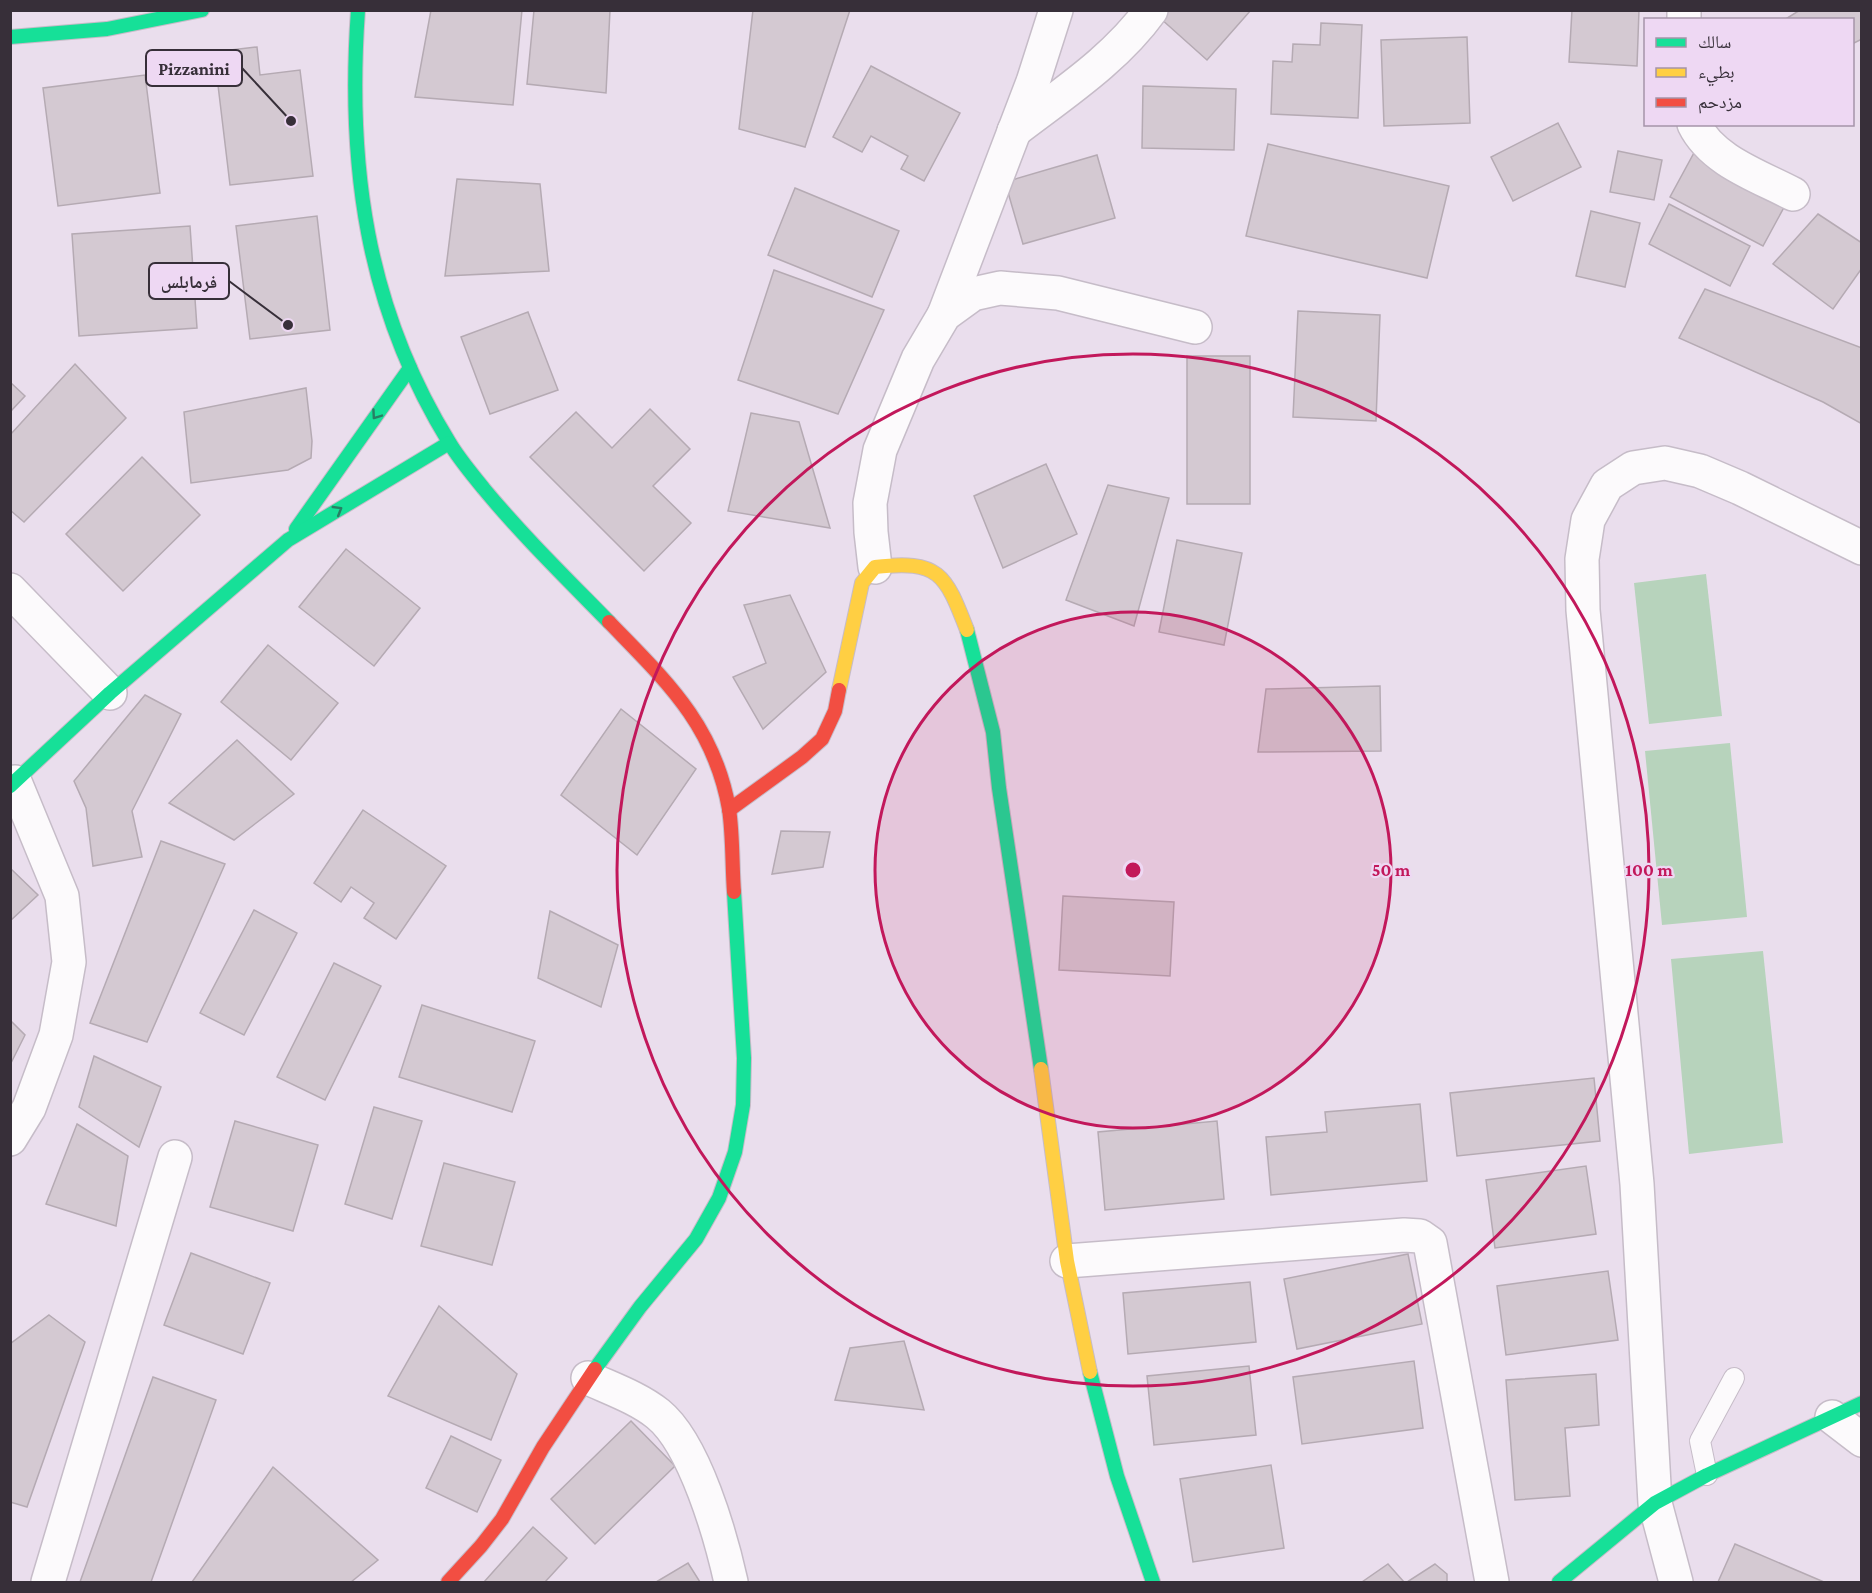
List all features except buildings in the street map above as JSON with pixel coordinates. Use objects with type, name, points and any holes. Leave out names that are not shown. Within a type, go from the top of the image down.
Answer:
[{"type":"street","points":[[10,37],[156,22],[202,10]]},
{"type":"street","points":[[358,10],[354,68],[358,163],[367,234],[384,302],[410,368],[449,442],[475,478],[507,518],[660,675],[686,705],[706,737],[717,764],[729,810],[744,1058],[743,1105],[735,1152],[719,1198],[696,1239],[640,1307],[588,1378],[543,1447],[502,1519],[482,1546],[448,1582]]},
{"type":"street","points":[[875,567],[870,503],[880,450],[918,359],[944,315],[1014,131],[1056,10]]},
{"type":"street","points":[[1014,131],[1096,68],[1135,32],[1151,10]]},
{"type":"street","points":[[1695,126],[1700,137],[1722,156],[1793,194]]},
{"type":"street","points":[[944,315],[973,294],[1000,288],[1058,292],[1195,327]]},
{"type":"street","points":[[288,540],[410,368]]},
{"type":"street","points":[[10,1139],[29,1108],[56,1035],[69,962],[62,896],[13,784],[110,693],[288,540],[449,442]]},
{"type":"street","points":[[1676,1582],[1655,1503],[1636,1184],[1583,610],[1582,559],[1588,520],[1607,485],[1633,468],[1665,463],[1710,475],[1862,548]]},
{"type":"street","points":[[729,810],[802,757],[822,739],[835,711],[862,583],[875,567],[902,564],[930,568],[952,591],[968,633],[993,732],[999,788],[1025,954],[1067,1261],[1092,1380],[1112,1455],[1153,1582]]},
{"type":"street","points":[[10,590],[110,693]]},
{"type":"street","points":[[48,1582],[175,1157]]},
{"type":"street","points":[[1067,1261],[1404,1235],[1420,1236],[1430,1243],[1492,1582]]},
{"type":"street","points":[[588,1378],[638,1401],[659,1414],[673,1429],[685,1447],[701,1483],[726,1559],[731,1582]]},
{"type":"street","points":[[1559,1582],[1655,1503],[1707,1475],[1862,1403]]},
{"type":"street","points":[[1832,1417],[1862,1440]]},
{"type":"lane","points":[[1707,1475],[1700,1441],[1734,1378]]},
{"type":"green space","points":[[1706,574],[1722,716],[1649,724],[1634,583]]},
{"type":"green space","points":[[1730,743],[1747,917],[1662,925],[1645,751]]},
{"type":"green space","points":[[1763,951],[1783,1143],[1689,1154],[1671,959]]},
{"type":"traffic: fast","points":[[10,37],[107,29],[202,10]]},
{"type":"traffic: fast","points":[[358,10],[355,68],[360,179],[368,234],[381,287],[398,339],[421,391],[461,460],[545,557],[609,622]]},
{"type":"traffic: fast","points":[[296,529],[410,368]]},
{"type":"traffic: fast","points":[[10,786],[110,693],[288,540],[449,443]]},
{"type":"traffic: fast","points":[[967,630],[993,732],[999,788],[1041,1069]]},
{"type":"traffic: fast","points":[[595,1369],[640,1307],[696,1239],[719,1198],[735,1152],[743,1105],[744,1058],[734,892]]},
{"type":"traffic: fast","points":[[1090,1372],[1117,1476],[1153,1582]]},
{"type":"traffic: fast","points":[[1559,1582],[1655,1503],[1707,1475],[1862,1403]]},
{"type":"traffic: slow","points":[[839,690],[862,583],[875,567],[913,566],[937,574],[952,595],[967,630]]},
{"type":"traffic: slow","points":[[1041,1069],[1067,1261],[1090,1372]]},
{"type":"traffic: jam","points":[[609,622],[668,684],[699,728],[712,752],[722,779],[729,809],[734,892]]},
{"type":"traffic: jam","points":[[729,810],[802,757],[822,739],[835,711],[839,690]]},
{"type":"traffic: jam","points":[[448,1582],[502,1519],[543,1447],[595,1369]]},
{"type":"place","name":"Pizzanini","points":[[291,121]]},
{"type":"place","name":"فرمابلس","points":[[288,325]]}]
